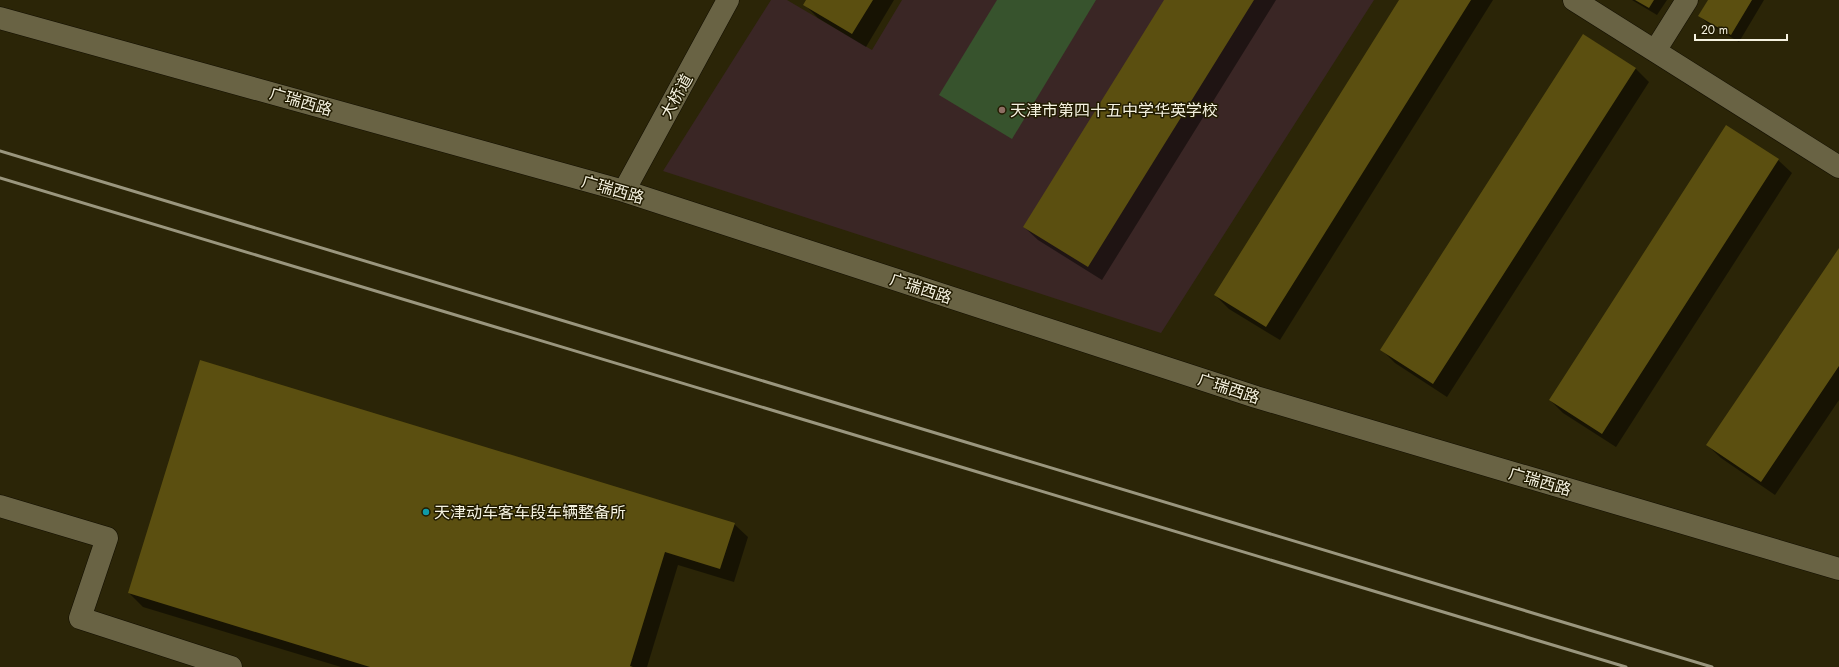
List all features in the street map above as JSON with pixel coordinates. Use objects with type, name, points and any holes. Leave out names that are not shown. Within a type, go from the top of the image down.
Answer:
[{"type":"street","name":"大桥道","points":[[624,191],[728,0]]},
{"type":"street","points":[[1574,0],[1839,167]]},
{"type":"street","points":[[1655,51],[1687,0]]},
{"type":"street","name":"广瑞西路","points":[[0,18],[624,191],[1256,397],[1839,569]]},
{"type":"street","points":[[0,506],[107,538],[80,618],[231,667]]},
{"type":"shaded area","name":"天津市第四十五中学华英学校","points":[[771,0],[787,0],[872,50],[902,0],[1374,0],[1161,333],[663,171]]},
{"type":"green space","points":[[997,0],[1096,0],[1012,139],[939,95]]},
{"type":"building","points":[[806,0],[873,0],[852,34],[803,5]]},
{"type":"building","points":[[1164,0],[1254,0],[1088,267],[1023,227]]},
{"type":"building","points":[[1399,0],[1471,0],[1266,327],[1214,295]]},
{"type":"building","points":[[1635,0],[1654,0],[1649,8]]},
{"type":"building","points":[[1708,0],[1752,0],[1731,35],[1698,16]]},
{"type":"building","points":[[1583,34],[1636,68],[1433,384],[1380,350]]},
{"type":"building","points":[[1726,125],[1779,159],[1602,434],[1549,400]]},
{"type":"building","points":[[1839,248],[1839,366],[1761,482],[1706,445]]},
{"type":"building","name":"天津动车客车段车辆整备所","points":[[200,360],[735,523],[720,569],[665,552],[630,666],[633,667],[370,667],[128,593]]},
{"type":"railway","points":[[0,151],[1712,667]]},
{"type":"railway","points":[[0,178],[1626,667]]},
{"type":"place","name":"天津市第四十五中学华英学校","points":[[1002,110]]},
{"type":"place","name":"天津动车客车段车辆整备所","points":[[426,512]]}]
